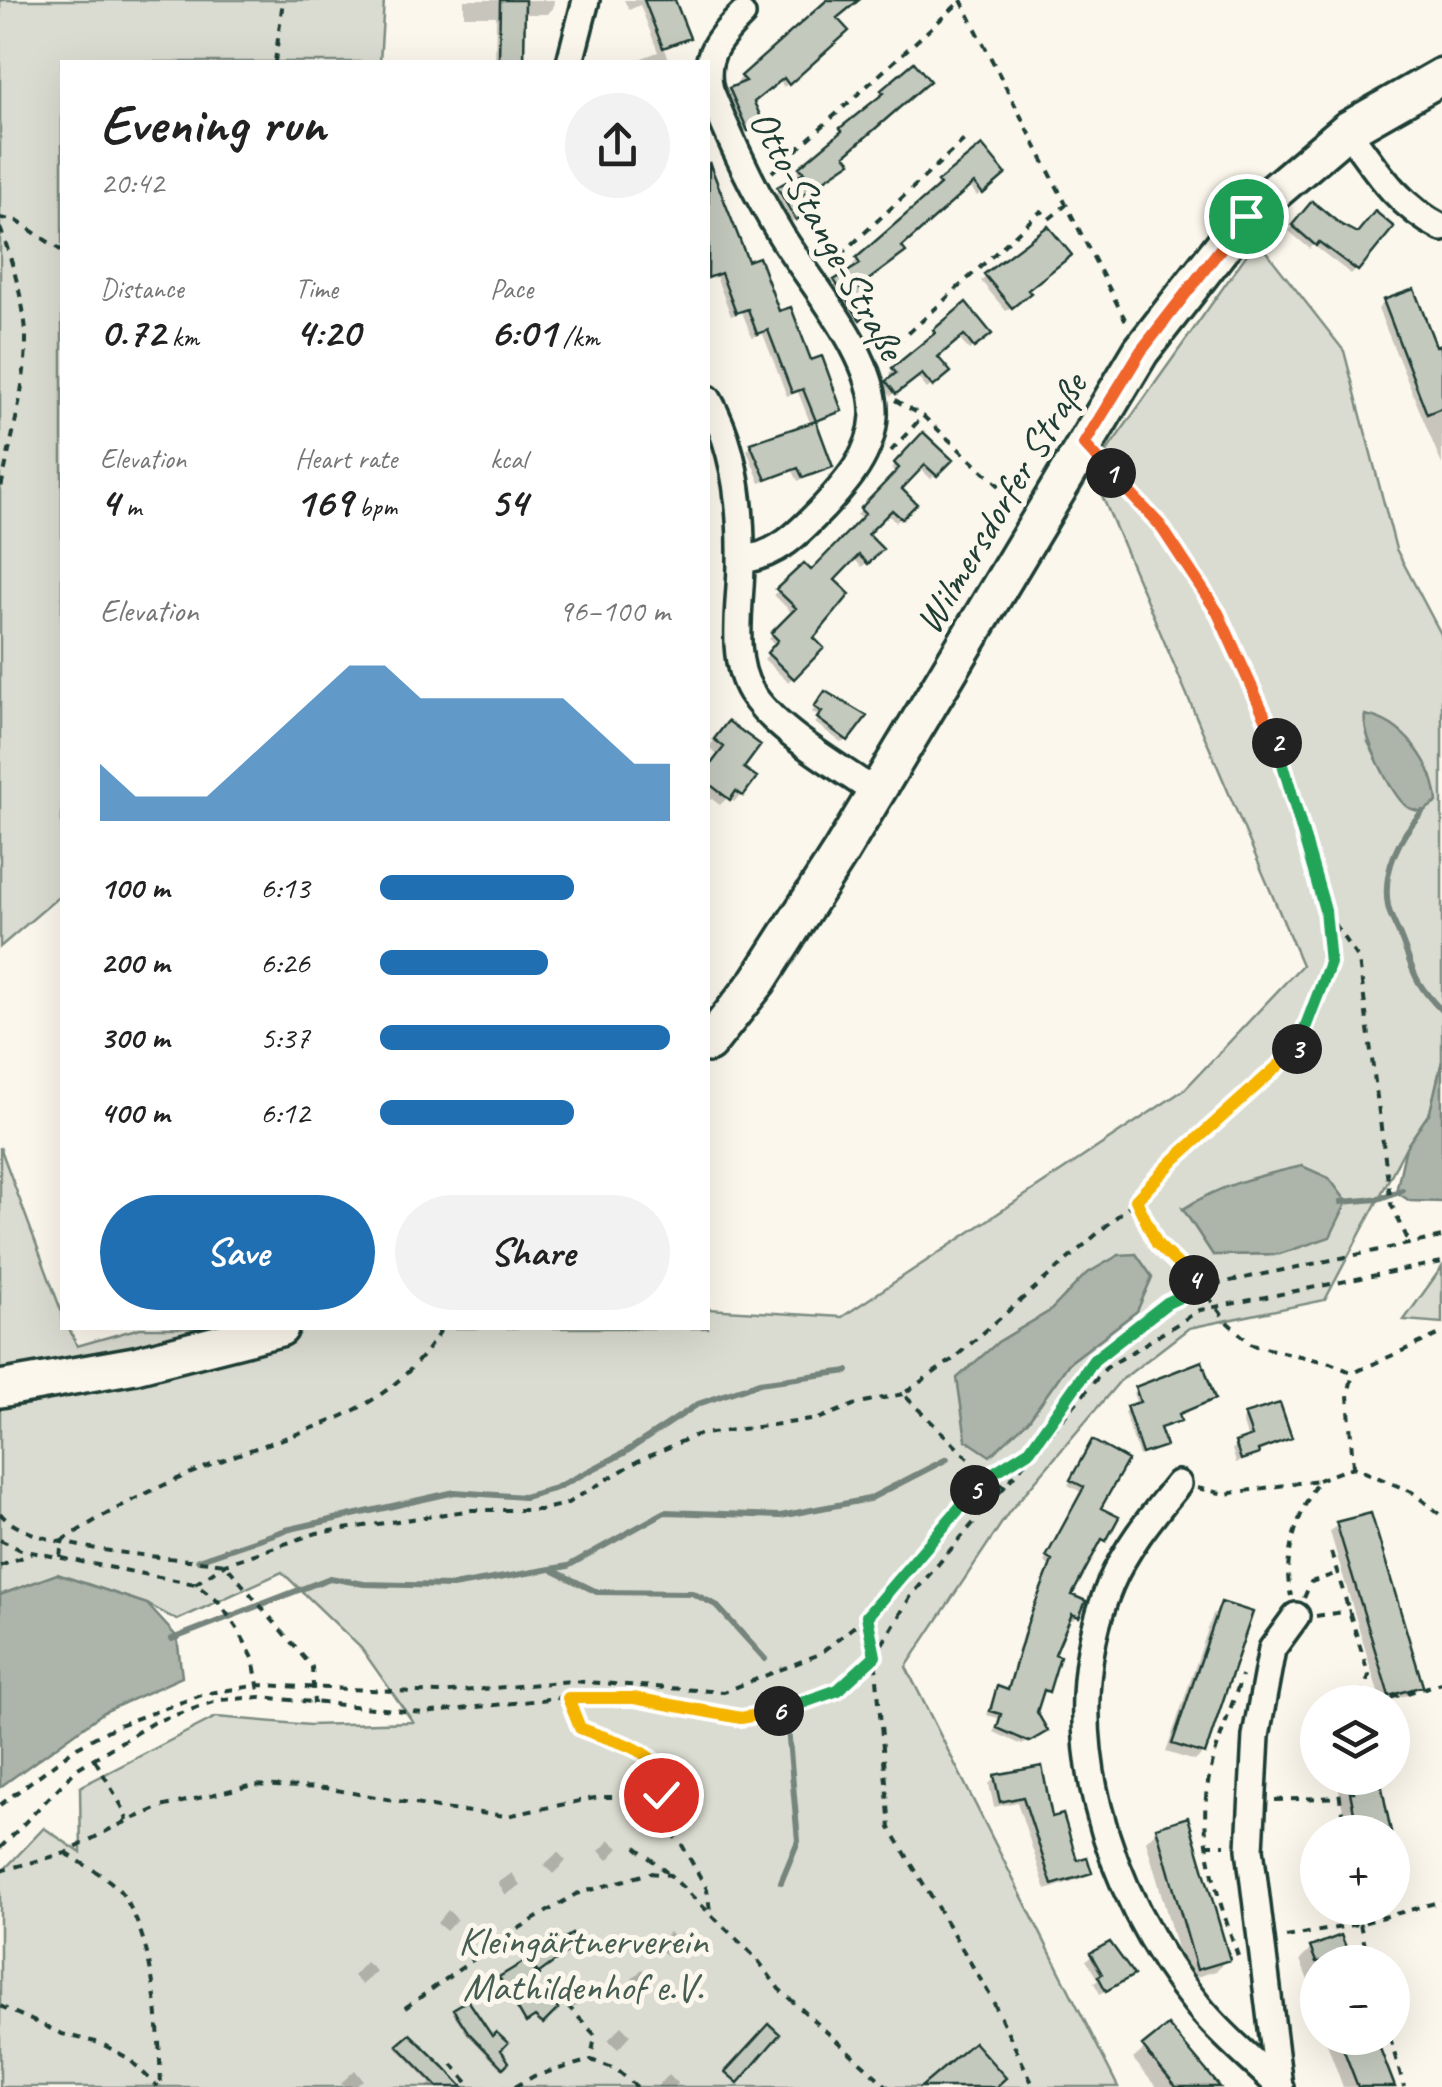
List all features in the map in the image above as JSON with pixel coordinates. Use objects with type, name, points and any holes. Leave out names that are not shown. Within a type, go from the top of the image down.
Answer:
[{"type":"street","points":[[571,60],[586,0]]},
{"type":"street","name":"Otto-Stange-Straße","points":[[710,60],[716,43],[742,16]]},
{"type":"street","name":"Wilmersdorfer Straße","points":[[710,1041],[758,981],[876,793],[1141,351],[1246,216],[1347,130],[1442,76]]},
{"type":"street","name":"Otto-Stange-Straße","points":[[710,84],[755,188],[869,381],[872,430],[864,454],[846,483],[786,544],[765,556],[741,560]]},
{"type":"street","points":[[1347,130],[1398,198],[1419,216],[1442,228]]},
{"type":"street","points":[[710,404],[731,456],[740,521],[740,649],[745,682],[768,714],[876,793]]},
{"type":"street","points":[[8,1388],[135,1365],[272,1330]]},
{"type":"street","points":[[1178,1484],[1136,1535],[1110,1586],[1086,1680],[1086,1746],[1104,1833],[1121,1878],[1167,1963],[1210,2019],[1280,2086]]},
{"type":"street","points":[[1280,2086],[1252,1883],[1256,1736],[1272,1649],[1308,1616]]},
{"type":"path","points":[[276,60],[283,0]]},
{"type":"path","points":[[755,188],[962,0],[1141,351]]},
{"type":"path","points":[[812,282],[964,140]]},
{"type":"path","points":[[1040,517],[1012,500],[923,416],[869,381],[882,358],[1041,211],[1048,218],[1066,206]]},
{"type":"path","points":[[0,218],[17,222],[60,249]]},
{"type":"path","points":[[0,228],[26,332],[0,493]]},
{"type":"path","points":[[864,454],[885,458],[923,416]]},
{"type":"path","points":[[195,1584],[224,1564],[317,1533],[472,1510],[540,1510],[566,1504],[638,1461],[696,1435],[818,1419],[860,1403],[903,1394],[952,1360],[1136,1200],[1175,1159],[1300,1046],[1330,963],[1325,910],[1276,742],[1218,613],[1160,525],[1084,444]]},
{"type":"path","points":[[1325,910],[1359,960],[1391,1204],[1410,1244]]},
{"type":"path","points":[[1136,1200],[1157,1244],[1252,1345],[1330,1364],[1353,1374],[1442,1333]]},
{"type":"path","points":[[0,1805],[77,1747],[116,1726],[204,1694],[259,1685],[439,1692],[572,1681],[724,1692],[820,1654],[867,1616],[987,1477],[1030,1450],[1094,1360],[1167,1303],[1201,1287],[1442,1238]]},
{"type":"path","points":[[0,1848],[78,1768],[154,1722],[220,1700],[261,1698],[424,1713],[568,1698],[634,1698],[741,1718],[784,1710],[838,1690],[875,1656],[911,1596],[1106,1368],[1200,1310],[1442,1262]]},
{"type":"path","points":[[60,1556],[62,1541],[100,1516],[225,1459],[350,1415],[384,1394],[441,1330]]},
{"type":"path","points":[[1353,1374],[1348,1396],[1353,1467]]},
{"type":"path","points":[[903,1394],[987,1477],[1006,1488]]},
{"type":"path","points":[[1178,1484],[1224,1494],[1318,1480],[1353,1467],[1412,1492],[1442,1516]]},
{"type":"path","points":[[1308,1616],[1285,1574],[1304,1505],[1318,1480]]},
{"type":"path","points":[[0,1513],[34,1536],[224,1564],[312,1667],[314,1704]]},
{"type":"path","points":[[0,1540],[36,1552],[195,1584],[219,1602],[240,1633],[253,1658],[261,1698]]},
{"type":"path","points":[[0,1566],[36,1552]]},
{"type":"path","points":[[1331,1552],[1368,1676],[1365,1685]]},
{"type":"path","points":[[1308,1616],[1311,1582],[1338,1573]]},
{"type":"path","points":[[1308,1616],[1350,1611]]},
{"type":"path","points":[[867,1616],[875,1656],[890,1828],[991,1997],[1034,2087]]},
{"type":"path","points":[[1410,1693],[1442,1684]]},
{"type":"path","points":[[568,1698],[580,1728],[619,1739],[658,1762],[671,1782],[647,1806]]},
{"type":"path","points":[[96,1760],[127,1821]]},
{"type":"path","points":[[0,1871],[66,1853],[161,1807],[253,1785],[324,1788],[507,1816],[599,1797],[623,1797],[647,1806],[675,1837],[708,1888],[710,1910]]},
{"type":"path","points":[[1252,1806],[1282,1798],[1340,1797],[1343,1815]]},
{"type":"path","points":[[1206,1846],[1220,1844]]},
{"type":"path","points":[[636,1846],[710,1910],[757,1959],[779,1989],[888,2087]]},
{"type":"path","points":[[66,1853],[122,1892],[142,1936],[160,2046],[160,2087]]},
{"type":"path","points":[[405,2008],[508,1935],[576,1894],[650,1873],[670,1875]]},
{"type":"path","points":[[1410,1910],[1442,1902]]},
{"type":"path","points":[[1288,1936],[1353,1925]]},
{"type":"path","points":[[508,1935],[515,1950],[595,2036],[590,2060]]},
{"type":"path","points":[[0,2006],[62,2034],[100,2043],[128,2058],[160,2087]]},
{"type":"path","points":[[1395,2055],[1404,2087]]},
{"type":"path","points":[[514,2087],[534,2076],[590,2060],[616,2069],[637,2087]]},
{"type":"path","points":[[452,2064],[472,2087]]},
{"type":"green space","points":[[0,0],[384,0],[380,60],[60,60],[60,896],[0,947]]},
{"type":"green space","name":"Kleingärtnerverein Mathildenhof e.V.","points":[[1257,240],[1344,351],[1396,549],[1442,636],[1442,1061],[1430,1112],[1406,1147],[1325,1300],[1189,1328],[1120,1381],[1009,1512],[906,1667],[1118,2087],[0,2087],[0,1874],[44,1828],[81,1853],[80,1787],[216,1717],[310,1725],[413,1722],[361,1648],[282,1572],[177,1620],[147,1604],[57,1574],[0,1595],[0,1147],[60,1308],[60,1330],[70,1330],[77,1346],[133,1330],[710,1330],[710,1309],[842,1317],[1185,1089],[1302,965],[1092,472]],"holes":[[[1368,742],[1412,743],[1431,776],[1391,787]],[[1183,1209],[1280,1254],[1213,1255]],[[1136,1254],[1152,1277],[1137,1311],[1069,1363],[1028,1421],[998,1342],[1050,1311],[1086,1274]]]},
{"type":"green space","points":[[1442,1267],[1442,1323],[1404,1320]]},
{"type":"shaded area","points":[[1365,715],[1392,726],[1414,746],[1430,773],[1437,802],[1422,812],[1408,808],[1400,800],[1372,749]]},
{"type":"shaded area","points":[[1442,1061],[1442,1202],[1410,1201],[1396,1192],[1406,1147],[1430,1112]]},
{"type":"shaded area","points":[[1302,1166],[1329,1178],[1347,1202],[1330,1237],[1280,1254],[1213,1255],[1183,1209],[1226,1187]]},
{"type":"shaded area","points":[[1136,1254],[1152,1277],[1137,1311],[1069,1363],[1028,1421],[990,1456],[966,1440],[957,1378],[998,1342],[1050,1311],[1086,1274],[1119,1255]]},
{"type":"shaded area","points":[[57,1574],[147,1604],[177,1637],[182,1677],[104,1712],[0,1787],[0,1595]]},
{"type":"building","points":[[500,0],[525,0],[524,60],[499,60]]},
{"type":"building","points":[[644,0],[675,0],[690,38],[663,48]]},
{"type":"building","points":[[827,0],[859,0],[837,18],[849,31],[789,85],[784,78],[754,102],[764,124],[748,131],[729,88],[746,81],[741,76]]},
{"type":"building","points":[[914,62],[930,81],[845,155],[851,162],[802,195],[811,211],[796,220],[777,187],[804,172],[799,167]]},
{"type":"building","points":[[982,145],[1006,174],[983,194],[974,183],[902,247],[906,252],[859,287],[874,310],[860,320],[834,280],[860,264],[856,258]]},
{"type":"building","points":[[710,165],[748,261],[759,257],[779,311],[791,307],[811,360],[822,356],[842,411],[816,421],[803,389],[792,393],[768,330],[757,334],[748,309],[736,313],[721,273],[710,277]]},
{"type":"building","points":[[1312,201],[1357,233],[1375,211],[1394,227],[1358,271],[1319,242],[1316,246],[1292,225]]},
{"type":"building","points":[[1048,226],[1072,255],[1012,308],[984,274]]},
{"type":"building","points":[[1414,289],[1442,355],[1442,408],[1427,414],[1383,300]]},
{"type":"building","points":[[966,302],[992,334],[974,348],[964,335],[938,357],[951,372],[933,387],[922,374],[896,394],[886,381],[896,373],[892,368]]},
{"type":"building","points":[[816,421],[833,467],[803,478],[798,468],[766,480],[750,443]]},
{"type":"building","points":[[923,432],[953,460],[937,476],[925,465],[902,489],[917,504],[902,519],[892,510],[868,534],[883,549],[868,564],[859,555],[835,580],[850,594],[814,638],[824,648],[794,679],[767,653],[778,640],[771,633],[796,608],[776,589],[804,563],[811,570],[865,514],[860,509],[899,468],[894,463]]},
{"type":"building","points":[[825,691],[867,716],[848,741],[817,718],[822,712],[814,707]]},
{"type":"building","points":[[728,721],[761,745],[744,768],[757,777],[743,796],[736,791],[730,800],[710,785],[710,765],[724,747],[714,739]]},
{"type":"building","points":[[1202,1361],[1215,1399],[1179,1414],[1181,1421],[1160,1428],[1166,1446],[1142,1454],[1126,1406],[1140,1402],[1135,1387]]},
{"type":"building","points":[[1280,1403],[1292,1438],[1241,1460],[1235,1442],[1252,1436],[1244,1414]]},
{"type":"building","points":[[1092,1440],[1128,1460],[1101,1508],[1119,1517],[1106,1541],[1102,1539],[1072,1595],[1086,1601],[1079,1617],[1072,1614],[1055,1654],[1060,1656],[1049,1692],[1044,1690],[1037,1712],[1048,1731],[1029,1742],[997,1728],[1001,1714],[990,1711],[997,1686],[1008,1690],[1028,1622],[1052,1561],[1046,1557],[1084,1487],[1070,1480]]},
{"type":"building","points":[[1371,1513],[1423,1686],[1410,1690],[1410,1685],[1386,1685],[1336,1522]]},
{"type":"building","points":[[1221,1602],[1253,1612],[1205,1754],[1172,1744]]},
{"type":"building","points":[[1042,1766],[1052,1817],[1063,1814],[1077,1860],[1087,1857],[1092,1873],[1052,1885],[1023,1797],[1000,1802],[994,1775]]},
{"type":"building","points":[[1351,1795],[1383,1795],[1388,1815],[1355,1815]]},
{"type":"building","points":[[1188,1817],[1230,1960],[1197,1970],[1156,1827]]},
{"type":"building","points":[[572,1934],[579,1944],[528,1981],[558,2009],[543,2024],[535,2017],[526,2023],[499,1977],[545,1945],[548,1948]]},
{"type":"building","points":[[1341,1935],[1345,1945],[1315,1945]]},
{"type":"building","points":[[1110,1942],[1134,1975],[1106,1991],[1090,1953]]},
{"type":"building","points":[[468,2000],[492,2036],[496,2032],[508,2043],[501,2050],[509,2062],[503,2068],[468,2032],[453,2009]]},
{"type":"building","points":[[769,2024],[780,2034],[738,2083],[725,2072]]},
{"type":"building","points":[[1168,2025],[1220,2087],[1176,2087],[1142,2046]]},
{"type":"building","points":[[410,2034],[463,2087],[438,2087],[397,2045]]},
{"type":"building","points":[[974,2042],[1006,2078],[996,2087],[921,2087]]},
{"type":"building","points":[[1346,2055],[1383,2055],[1395,2087],[1358,2087]]},
{"type":"waterway","points":[[1422,812],[1394,855],[1388,880],[1388,906],[1415,976],[1442,1011]]},
{"type":"waterway","points":[[1341,1202],[1378,1199],[1402,1190]]},
{"type":"waterway","points":[[198,1560],[286,1530],[455,1492],[524,1497],[556,1488],[624,1453],[698,1404],[759,1383],[848,1371]]},
{"type":"waterway","points":[[172,1639],[330,1578],[364,1584],[452,1586],[568,1566],[665,1512],[780,1516],[869,1499],[947,1459]]},
{"type":"waterway","points":[[554,1571],[597,1592],[692,1593],[716,1605],[765,1659]]},
{"type":"waterway","points":[[781,1882],[798,1841],[787,1717]]},
{"type":"route","points":[[661,1795],[671,1782],[658,1762],[619,1739],[580,1728],[568,1698],[634,1698],[741,1718],[784,1710],[838,1690],[875,1656],[867,1616],[987,1477],[1030,1450],[1094,1360],[1167,1303],[1201,1287],[1157,1244],[1136,1200],[1175,1159],[1300,1046],[1330,963],[1325,910],[1276,742],[1218,613],[1160,525],[1084,444],[1141,351],[1246,216]]}]
